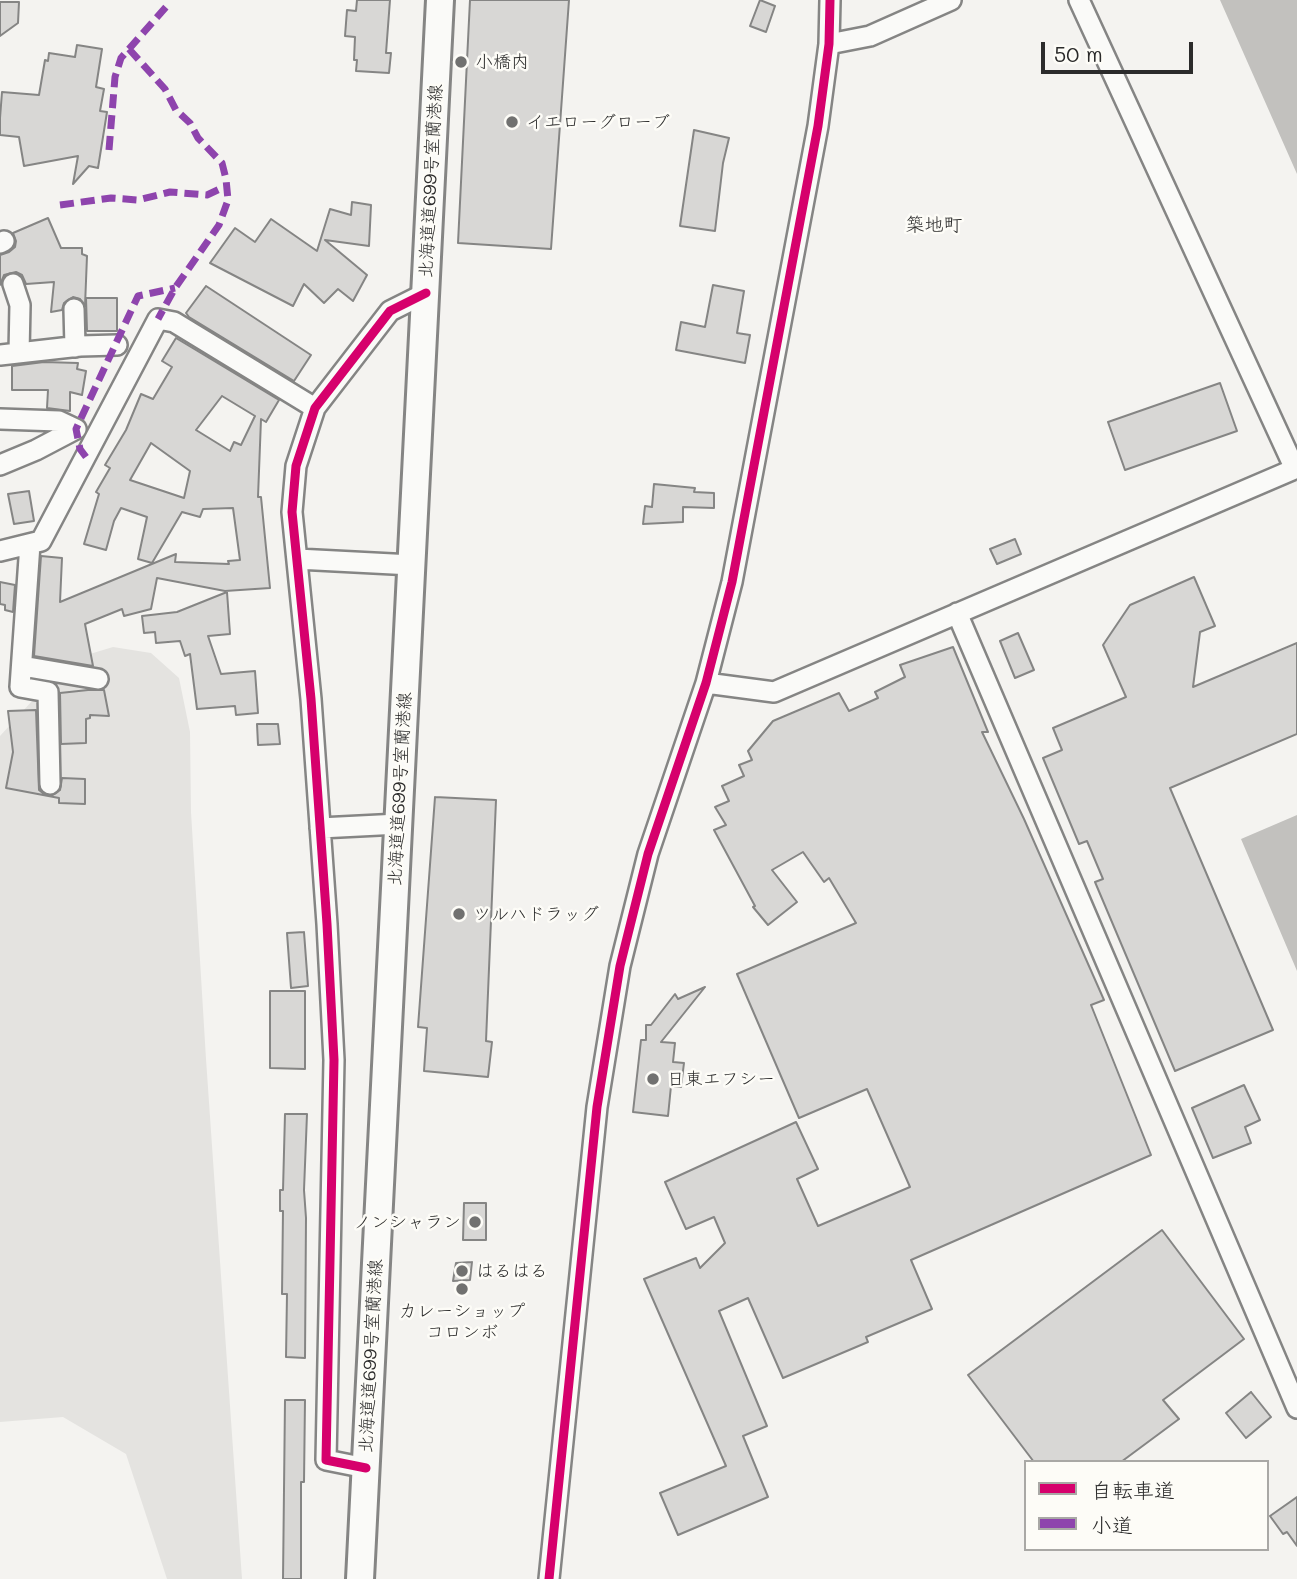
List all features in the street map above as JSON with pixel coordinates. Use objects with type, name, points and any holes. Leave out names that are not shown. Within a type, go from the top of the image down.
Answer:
[{"type":"main road","name":"北海道道699号室蘭港線","points":[[360,1579],[440,0]]},
{"type":"street","points":[[549,1579],[595,1121],[620,966],[648,855],[706,683],[732,582],[818,126],[828,44],[830,0]]},
{"type":"street","points":[[828,44],[870,36],[951,0]]},
{"type":"street","points":[[706,683],[774,692],[1296,468],[1079,0]]},
{"type":"street","points":[[13,284],[20,305],[10,354],[117,345]]},
{"type":"street","points":[[366,1468],[326,1460],[334,1060],[320,828],[292,512],[296,466],[316,408],[390,310],[426,293]]},
{"type":"street","points":[[74,309],[75,347]]},
{"type":"street","points":[[0,551],[41,541],[158,319],[174,322],[316,408]]},
{"type":"street","points":[[0,419],[60,421],[76,429],[0,465]]},
{"type":"street","points":[[30,544],[20,687],[48,692],[50,784]]},
{"type":"street","points":[[297,559],[412,565]]},
{"type":"street","points":[[957,613],[1297,1408]]},
{"type":"street","points":[[22,666],[98,679]]},
{"type":"street","points":[[320,828],[399,824]]},
{"type":"shaded area","points":[[1220,0],[1297,0],[1297,174]]},
{"type":"shaded area","points":[[113,647],[151,653],[179,678],[190,732],[191,812],[206,1059],[242,1579],[167,1579],[126,1454],[63,1417],[0,1422],[0,736],[43,689],[80,657]]},
{"type":"shaded area","points":[[1297,815],[1297,971],[1241,839]]},
{"type":"building","points":[[357,0],[390,0],[386,53],[391,53],[389,73],[356,71],[355,37],[345,36],[347,10],[356,11]]},
{"type":"building","name":"イエローグローブ","points":[[470,0],[569,0],[551,249],[458,243]]},
{"type":"building","points":[[760,0],[775,6],[766,32],[750,26]]},
{"type":"building","points":[[0,2],[19,2],[18,23],[0,36]]},
{"type":"building","points":[[77,45],[102,49],[96,87],[104,89],[100,111],[107,112],[98,168],[89,166],[73,184],[78,156],[24,166],[19,137],[0,135],[0,118],[2,92],[39,95],[45,60],[48,61],[49,53],[75,57]]},
{"type":"building","points":[[694,130],[729,138],[723,163],[715,231],[680,226]]},
{"type":"building","points":[[352,202],[371,205],[369,246],[325,240],[367,275],[353,301],[338,289],[324,303],[304,284],[293,306],[210,263],[235,228],[255,242],[271,219],[317,251],[330,209],[351,215]]},
{"type":"building","points":[[48,218],[61,248],[82,248],[82,254],[87,256],[85,306],[80,299],[73,297],[64,303],[62,310],[51,312],[54,282],[26,284],[22,275],[16,272],[4,275],[0,285],[0,255],[15,247],[13,233]]},
{"type":"building","points":[[713,285],[744,291],[737,333],[750,335],[745,363],[676,350],[681,322],[705,327]]},
{"type":"building","points":[[206,286],[311,355],[294,381],[189,317],[186,313]]},
{"type":"building","points":[[86,298],[117,298],[117,331],[87,331]]},
{"type":"building","points":[[176,338],[279,400],[266,422],[261,419],[258,497],[261,497],[270,588],[225,591],[157,578],[151,609],[124,616],[122,609],[85,624],[93,666],[34,656],[41,556],[62,558],[60,602],[176,554],[175,562],[229,564],[228,561],[240,560],[233,508],[203,509],[200,517],[182,512],[152,563],[138,559],[147,517],[121,508],[114,521],[106,550],[84,544],[99,494],[96,492],[110,468],[105,465],[126,430],[141,394],[153,399],[172,367],[162,361]],"holes":[[[222,396],[255,416],[241,445],[234,442],[230,451],[196,430]],[[151,443],[190,471],[184,498],[130,480]]]},
{"type":"building","points":[[44,362],[78,363],[77,369],[86,371],[82,395],[70,392],[70,411],[47,408],[48,390],[12,390],[12,366]]},
{"type":"building","points":[[1220,383],[1237,431],[1125,470],[1108,422]]},
{"type":"building","points":[[654,484],[695,488],[694,492],[714,493],[714,508],[683,507],[683,522],[643,524],[645,506],[652,507]]},
{"type":"building","points":[[29,491],[34,521],[14,524],[8,494]]},
{"type":"building","points":[[1015,539],[1021,554],[997,564],[990,549]]},
{"type":"building","points":[[1194,577],[1215,626],[1200,632],[1193,687],[1297,643],[1297,734],[1170,788],[1273,1030],[1175,1071],[1095,882],[1103,879],[1087,841],[1079,844],[1043,758],[1062,750],[1053,728],[1126,697],[1103,645],[1130,605]]},
{"type":"building","points":[[0,582],[15,585],[13,612],[5,610],[5,605],[0,604]]},
{"type":"building","points":[[227,592],[230,634],[208,636],[221,674],[255,671],[258,713],[236,715],[235,706],[197,709],[190,654],[185,656],[180,641],[156,643],[155,632],[144,633],[142,616],[177,612]]},
{"type":"building","points":[[1018,633],[1034,670],[1015,678],[1000,641]]},
{"type":"building","points":[[953,647],[988,732],[982,732],[1024,819],[1104,1000],[1091,1005],[1151,1155],[911,1260],[932,1309],[866,1337],[868,1342],[783,1378],[748,1298],[719,1311],[767,1426],[743,1436],[768,1497],[678,1535],[660,1493],[726,1466],[644,1279],[696,1258],[700,1268],[725,1243],[714,1217],[686,1229],[665,1182],[796,1122],[818,1169],[797,1179],[818,1226],[910,1187],[867,1089],[799,1118],[737,974],[856,923],[829,878],[824,882],[803,852],[772,870],[797,902],[768,925],[753,907],[755,906],[714,830],[726,825],[715,807],[729,801],[722,786],[744,776],[739,765],[752,760],[748,751],[773,721],[839,693],[849,711],[878,698],[875,692],[905,677],[900,665]]},
{"type":"building","points":[[104,690],[109,716],[90,715],[90,718],[86,719],[86,743],[61,744],[60,693]]},
{"type":"building","points":[[36,710],[39,790],[51,796],[60,790],[62,778],[85,779],[85,804],[59,803],[59,798],[6,788],[13,752],[8,711]]},
{"type":"building","points":[[257,724],[278,724],[280,744],[258,745]]},
{"type":"building","name":"ツルハドラッグ","points":[[435,797],[496,800],[486,1041],[492,1042],[488,1077],[424,1071],[427,1028],[418,1027]]},
{"type":"building","points":[[304,932],[308,986],[291,988],[287,933]]},
{"type":"building","points":[[705,987],[661,1042],[675,1043],[673,1062],[684,1063],[681,1087],[671,1086],[668,1116],[633,1112],[641,1040],[646,1040],[646,1025],[651,1025],[675,994],[678,999]]},
{"type":"building","points":[[270,991],[305,991],[305,1069],[270,1068]]},
{"type":"building","points":[[1244,1085],[1260,1120],[1245,1127],[1251,1143],[1213,1158],[1192,1108]]},
{"type":"building","points":[[285,1114],[307,1114],[304,1190],[305,1358],[286,1357],[287,1294],[282,1294],[283,1211],[280,1211]]},
{"type":"building","name":"ノンシャラン","points":[[464,1203],[486,1203],[486,1240],[463,1240]]},
{"type":"building","points":[[1162,1230],[1244,1339],[1163,1400],[1179,1419],[1124,1460],[1032,1460],[968,1375]]},
{"type":"building","name":"はるはる","points":[[472,1262],[470,1280],[453,1281],[456,1263]]},
{"type":"building","points":[[1251,1392],[1271,1417],[1246,1438],[1226,1413]]},
{"type":"building","points":[[285,1400],[305,1400],[304,1482],[301,1482],[301,1579],[283,1579]]},
{"type":"building","points":[[1297,1497],[1297,1546],[1287,1532],[1283,1534],[1270,1516]]},
{"type":"marked path","points":[[109,150],[115,77],[121,58],[166,7]]},
{"type":"marked path","points":[[129,49],[165,89],[176,110],[190,123],[198,138],[222,163],[226,179],[228,200],[219,225],[175,288],[158,319]]},
{"type":"marked path","points":[[60,205],[111,198],[138,200],[170,192],[207,195],[226,186]]},
{"type":"marked path","points":[[86,457],[80,449],[76,429],[138,296],[175,288]]},
{"type":"cycle path","points":[[549,1579],[597,1107],[620,966],[648,854],[706,683],[732,582],[818,126],[829,44],[830,0]]},
{"type":"cycle path","points":[[366,1468],[326,1460],[334,1060],[311,699],[292,512],[296,466],[315,408],[390,311],[426,293]]},
{"type":"place","name":"小橋内","points":[[461,62]]},
{"type":"place","name":"イエローグローブ","points":[[512,122]]},
{"type":"place","name":"ツルハドラッグ","points":[[459,914]]},
{"type":"place","name":"日東エフシー","points":[[653,1079]]},
{"type":"place","name":"ノンシャラン","points":[[475,1222]]},
{"type":"place","name":"はるはる","points":[[462,1271]]},
{"type":"place","name":"カレーショップ コロンボ","points":[[462,1289]]},
{"type":"district","name":"築地町","points":[[934,225]]}]
